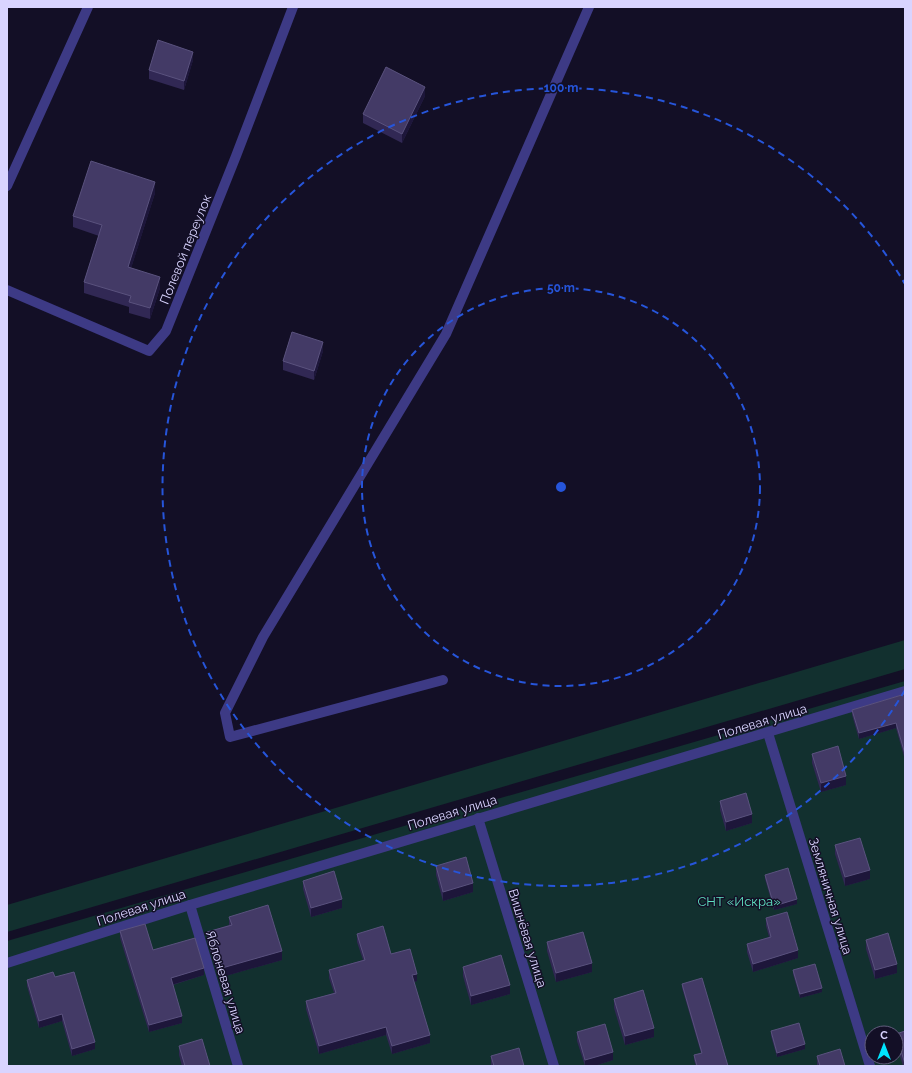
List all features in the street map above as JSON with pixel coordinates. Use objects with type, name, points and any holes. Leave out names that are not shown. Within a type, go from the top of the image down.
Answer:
[{"type":"street","points":[[7,186],[88,7]]},
{"type":"street","name":"Полевой переулок","points":[[7,290],[149,351],[166,331],[236,156],[293,7]]},
{"type":"street","points":[[443,680],[230,737],[225,713],[263,637],[446,334],[589,7]]},
{"type":"street","name":"Полевая улица","points":[[7,963],[190,905],[478,818],[905,692]]},
{"type":"street","name":"Земляничная улица","points":[[768,733],[870,1066]]},
{"type":"street","name":"Вишнёвая улица","points":[[478,818],[554,1066]]},
{"type":"street","name":"Яблоневая улица","points":[[190,905],[238,1066]]},
{"type":"green space","points":[[905,640],[905,669],[7,932],[7,905]]},
{"type":"green space","name":"СНТ «Искра»","points":[[905,681],[905,1066],[7,1066],[7,941]]},
{"type":"building","points":[[158,40],[193,52],[184,81],[149,70]]},
{"type":"building","points":[[386,67],[425,87],[402,134],[363,114]]},
{"type":"building","points":[[91,161],[155,182],[128,267],[160,277],[150,308],[129,302],[131,296],[84,282],[102,225],[73,216]]},
{"type":"building","points":[[292,332],[323,342],[314,371],[283,361]]},
{"type":"building","points":[[905,694],[905,754],[896,723],[859,733],[852,710]]},
{"type":"building","points":[[838,746],[846,776],[821,783],[812,754]]},
{"type":"building","points":[[746,793],[752,814],[726,822],[720,801]]},
{"type":"building","points":[[860,838],[870,870],[845,877],[835,845]]},
{"type":"building","points":[[466,857],[473,883],[443,892],[436,866]]},
{"type":"building","points":[[788,868],[797,899],[774,906],[765,875]]},
{"type":"building","points":[[334,871],[342,899],[311,908],[303,881]]},
{"type":"building","points":[[268,905],[282,951],[222,968],[220,962],[217,963],[207,932],[232,925],[229,917]]},
{"type":"building","points":[[787,912],[798,950],[753,964],[747,944],[771,937],[766,918]]},
{"type":"building","points":[[145,924],[153,950],[195,938],[204,968],[171,978],[182,1016],[149,1025],[120,931]]},
{"type":"building","points":[[383,926],[391,954],[410,949],[417,974],[412,975],[430,1035],[392,1046],[386,1027],[319,1046],[306,1001],[336,993],[329,970],[365,960],[357,934]]},
{"type":"building","points":[[583,932],[592,963],[556,973],[547,942]]},
{"type":"building","points":[[888,933],[897,964],[875,970],[866,940]]},
{"type":"building","points":[[501,955],[510,985],[471,996],[463,967]]},
{"type":"building","points":[[815,964],[822,988],[800,994],[793,970]]},
{"type":"building","points":[[53,972],[55,977],[74,972],[95,1042],[72,1049],[62,1014],[39,1021],[27,980]]},
{"type":"building","points":[[702,978],[728,1066],[697,1066],[694,1055],[702,1053],[682,984]]},
{"type":"building","points":[[643,990],[654,1028],[625,1036],[614,999]]},
{"type":"building","points":[[799,1023],[805,1044],[777,1053],[771,1031]]},
{"type":"building","points":[[605,1024],[613,1052],[585,1060],[577,1032]]},
{"type":"building","points":[[905,1031],[905,1064],[904,1061]]},
{"type":"building","points":[[202,1039],[210,1066],[185,1066],[179,1046]]},
{"type":"building","points":[[519,1048],[524,1066],[494,1066],[491,1056]]},
{"type":"building","points":[[840,1049],[845,1066],[820,1066],[817,1056]]}]
